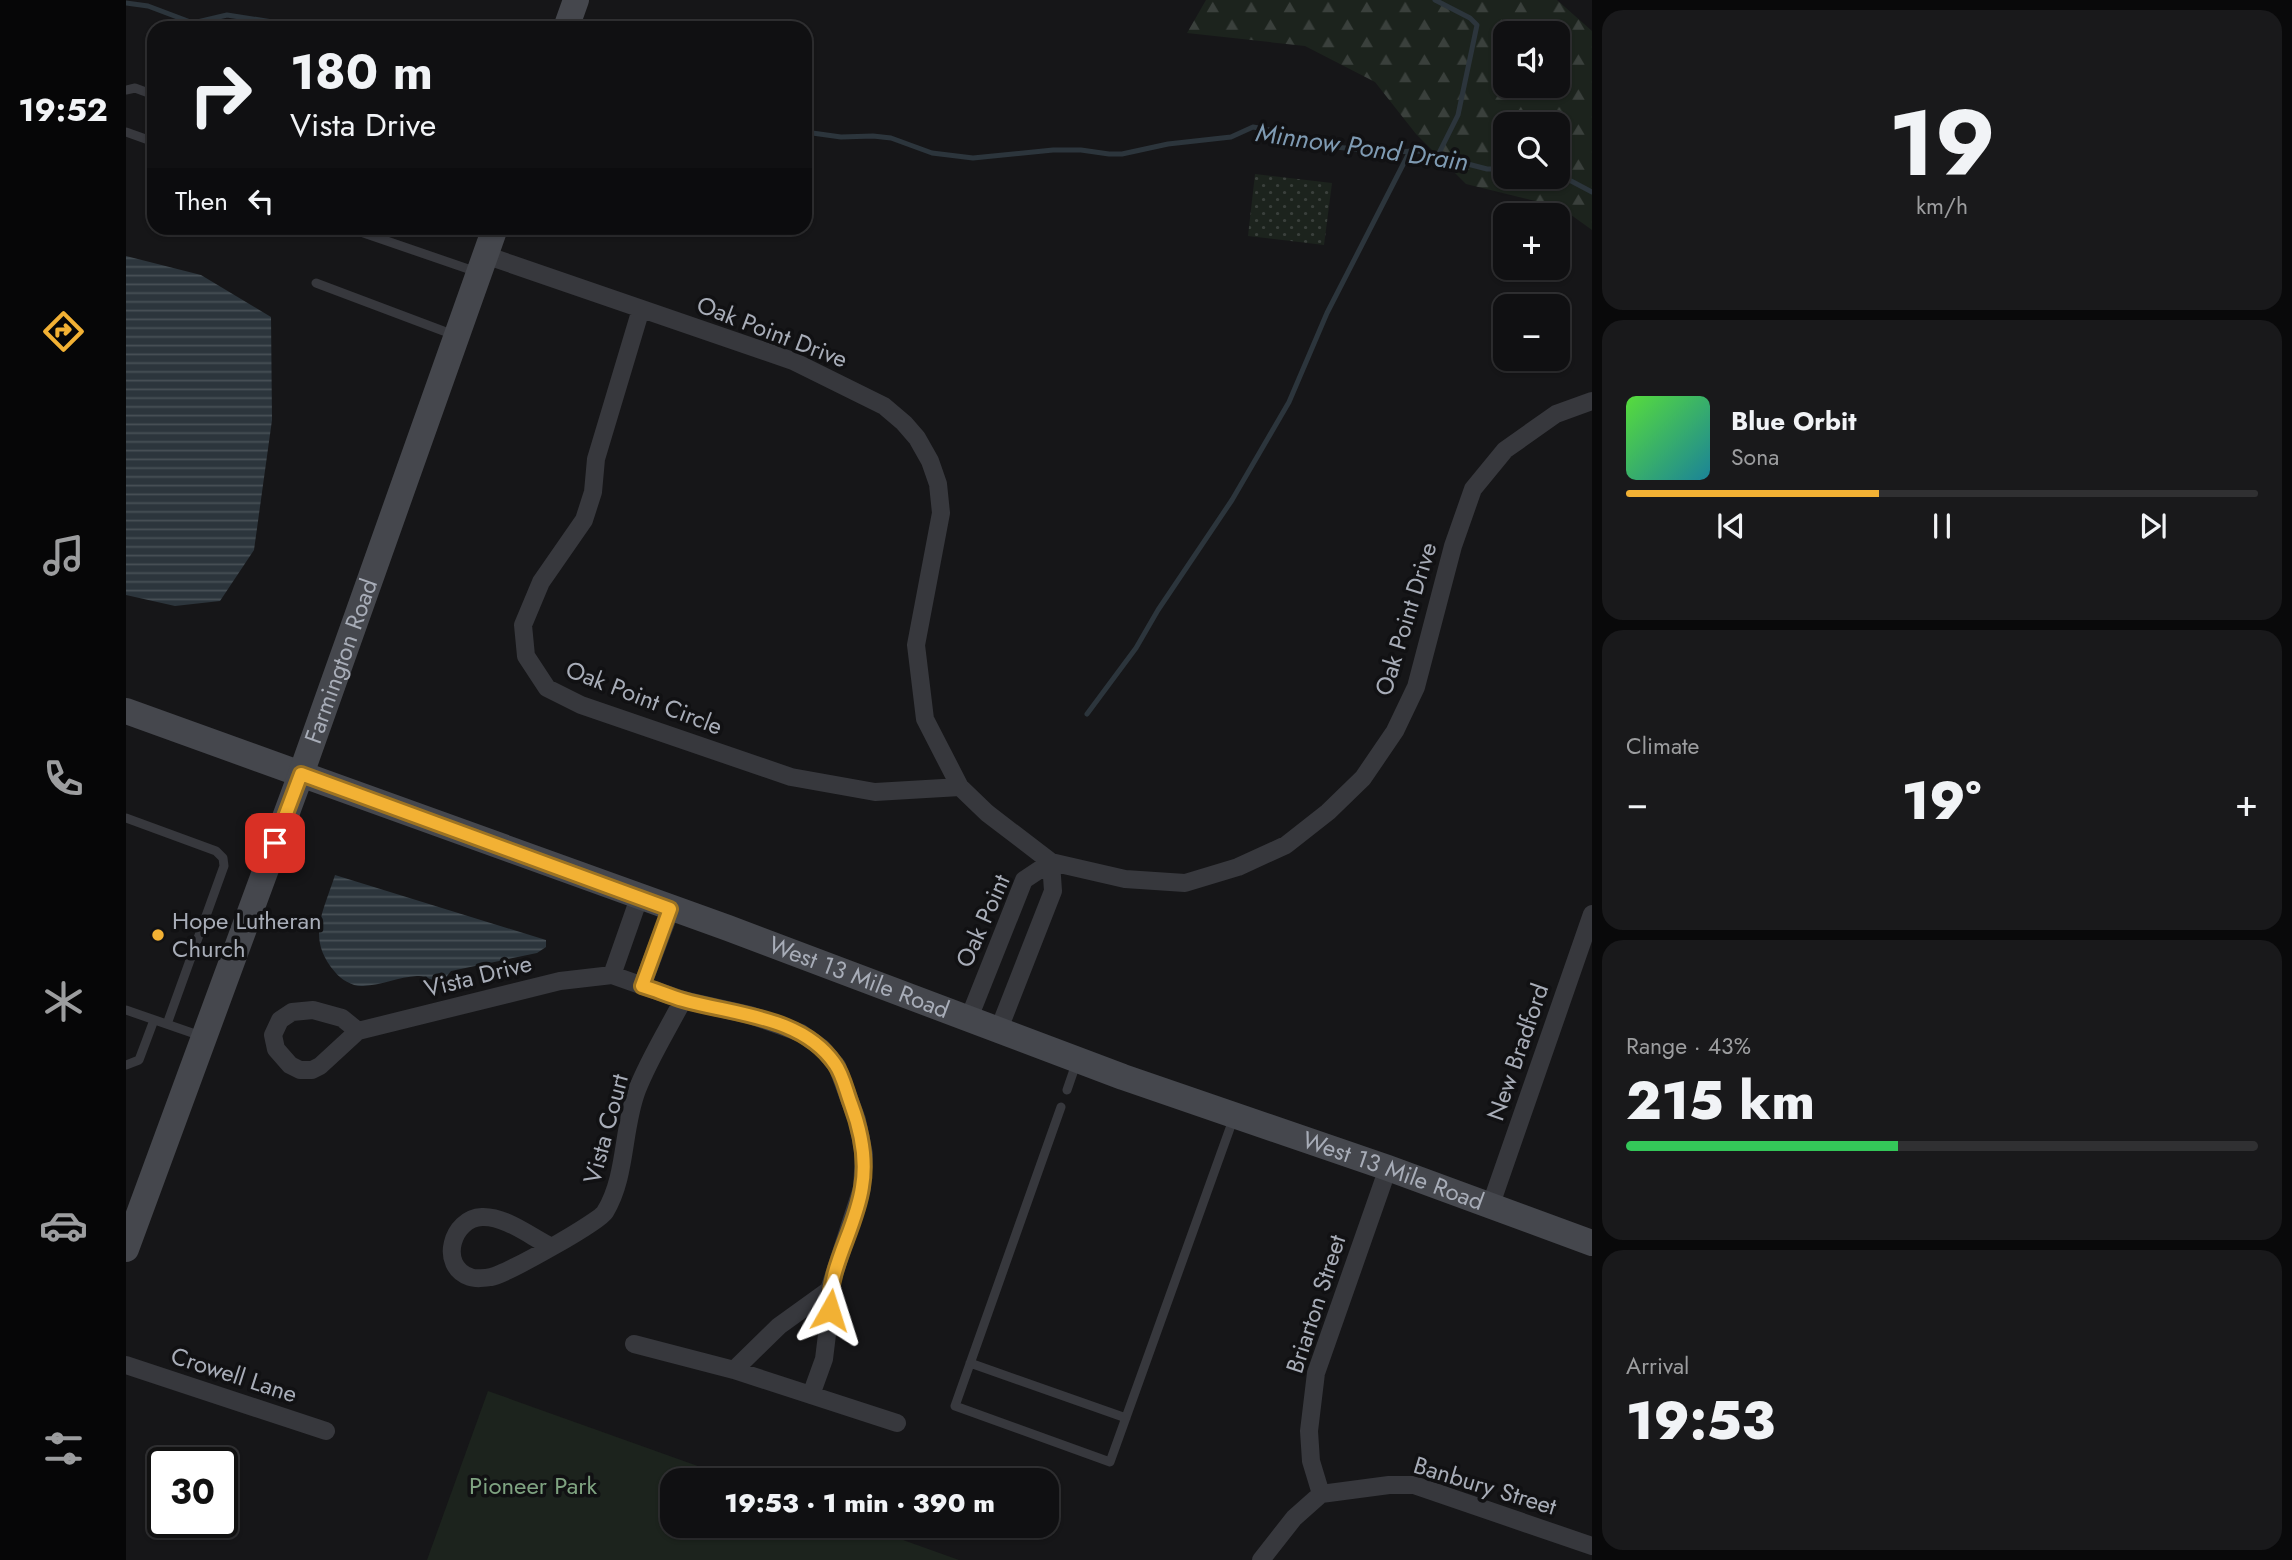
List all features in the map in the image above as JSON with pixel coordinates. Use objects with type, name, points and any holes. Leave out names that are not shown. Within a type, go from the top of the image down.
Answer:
[{"type":"street","points":[[568,21],[576,0]]},
{"type":"street","name":"Farmington Road","points":[[126,1249],[301,774],[492,235]]},
{"type":"street","name":"Oak Point Drive","points":[[482,264],[642,309],[793,361],[884,405],[904,423],[917,438],[930,461],[938,484],[942,513],[916,645],[925,719],[960,787],[987,813],[1051,862],[1125,879],[1185,883],[1238,867],[1286,845],[1328,813],[1363,778],[1395,732],[1416,687],[1453,546],[1473,489],[1505,450],[1556,414],[1592,401]]},
{"type":"street","name":"Oak Point Circle","points":[[642,309],[596,459],[593,492],[584,520],[541,582],[523,625],[526,656],[547,688],[581,705],[791,777],[875,792],[960,787]]},
{"type":"street","name":"West 13 Mile Road","points":[[126,711],[1078,1059],[1592,1243]]},
{"type":"street","name":"Oak Point","points":[[969,1018],[1024,880],[1051,862],[1053,891],[999,1029]]},
{"type":"street","points":[[612,975],[639,898]]},
{"type":"street","points":[[642,986],[670,909]]},
{"type":"street","name":"New Bradford","points":[[1490,1207],[1592,914]]},
{"type":"street","name":"Vista Drive","points":[[358,1031],[342,1018],[313,1010],[292,1012],[280,1020],[273,1035],[276,1049],[290,1065],[300,1070],[312,1070],[320,1066],[358,1031],[560,981],[612,975],[683,1000],[750,1015],[801,1033],[822,1048],[837,1066],[857,1120],[864,1154],[862,1188],[829,1290],[830,1310],[824,1359],[811,1395]]},
{"type":"street","name":"Vista Court","points":[[550,1246],[498,1219],[482,1217],[468,1220],[461,1226],[452,1241],[452,1254],[457,1267],[469,1277],[492,1277],[527,1262],[604,1216],[616,1191],[637,1090],[683,1000]]},
{"type":"street","name":"Briarton Street","points":[[1321,1494],[1311,1461],[1309,1431],[1316,1373],[1388,1168]]},
{"type":"street","points":[[734,1370],[779,1326],[829,1290]]},
{"type":"street","points":[[634,1344],[734,1370],[897,1423]]},
{"type":"street","name":"Crowell Lane","points":[[126,1365],[326,1431]]},
{"type":"street","name":"Banbury Street","points":[[1321,1494],[1389,1485],[1414,1485],[1592,1546]]},
{"type":"street","points":[[1261,1560],[1293,1518],[1321,1494]]},
{"type":"lane","points":[[126,90],[135,88],[147,92]]},
{"type":"lane","points":[[126,132],[147,140]]},
{"type":"lane","points":[[375,235],[482,264]]},
{"type":"lane","points":[[316,283],[456,336]]},
{"type":"lane","points":[[126,818],[216,852],[223,858],[224,866],[167,1024]]},
{"type":"lane","points":[[126,1010],[204,1037]]},
{"type":"lane","points":[[126,1065],[139,1060],[154,1020]]},
{"type":"lane","points":[[1067,1090],[1078,1059]]},
{"type":"lane","points":[[1061,1107],[955,1406],[1110,1462],[1234,1115]]},
{"type":"lane","points":[[970,1363],[1126,1418]]},
{"type":"green space","points":[[1206,0],[1557,0],[1592,31],[1592,230],[1570,214],[1570,203],[1544,203],[1466,184],[1416,134],[1375,82],[1305,46],[1187,33]]},
{"type":"green space","points":[[1255,174],[1332,183],[1324,245],[1248,236]]},
{"type":"green space","name":"Pioneer Park","points":[[488,1391],[703,1468],[660,1468],[660,1538],[898,1538],[959,1560],[427,1560]]},
{"type":"shaded area","points":[[126,256],[201,275],[271,317],[272,420],[254,550],[220,601],[175,606],[126,595]]},
{"type":"shaded area","points":[[335,875],[546,940],[546,947],[537,953],[451,971],[443,981],[417,976],[370,985],[352,984],[338,975],[326,960],[319,936],[322,913]]},
{"type":"waterway","points":[[1435,0],[1470,18],[1477,25],[1458,115],[1438,155]]},
{"type":"waterway","name":"Minnow Pond Drain","points":[[126,3],[148,6],[188,21]]},
{"type":"waterway","name":"Minnow Pond Drain","points":[[202,21],[227,15],[266,21]]},
{"type":"waterway","name":"Minnow Pond Drain","points":[[812,133],[841,137],[891,138],[932,153],[973,158],[1053,150],[1122,154],[1168,144],[1231,137],[1253,127],[1336,147],[1382,152],[1421,151],[1493,169]]},
{"type":"waterway","points":[[1087,714],[1136,648],[1158,610],[1232,500],[1289,402],[1327,313],[1410,151]]},
{"type":"waterway","name":"Minnow Pond Drain","points":[[1570,180],[1592,192]]},
{"type":"place","name":"Hope Lutheran Church","points":[[158,935]]},
{"type":"route","points":[[275,843],[301,774],[670,909],[642,986],[683,1000],[750,1015],[801,1033],[822,1048],[837,1066],[857,1120],[864,1154],[862,1188],[829,1290],[830,1310]]}]
